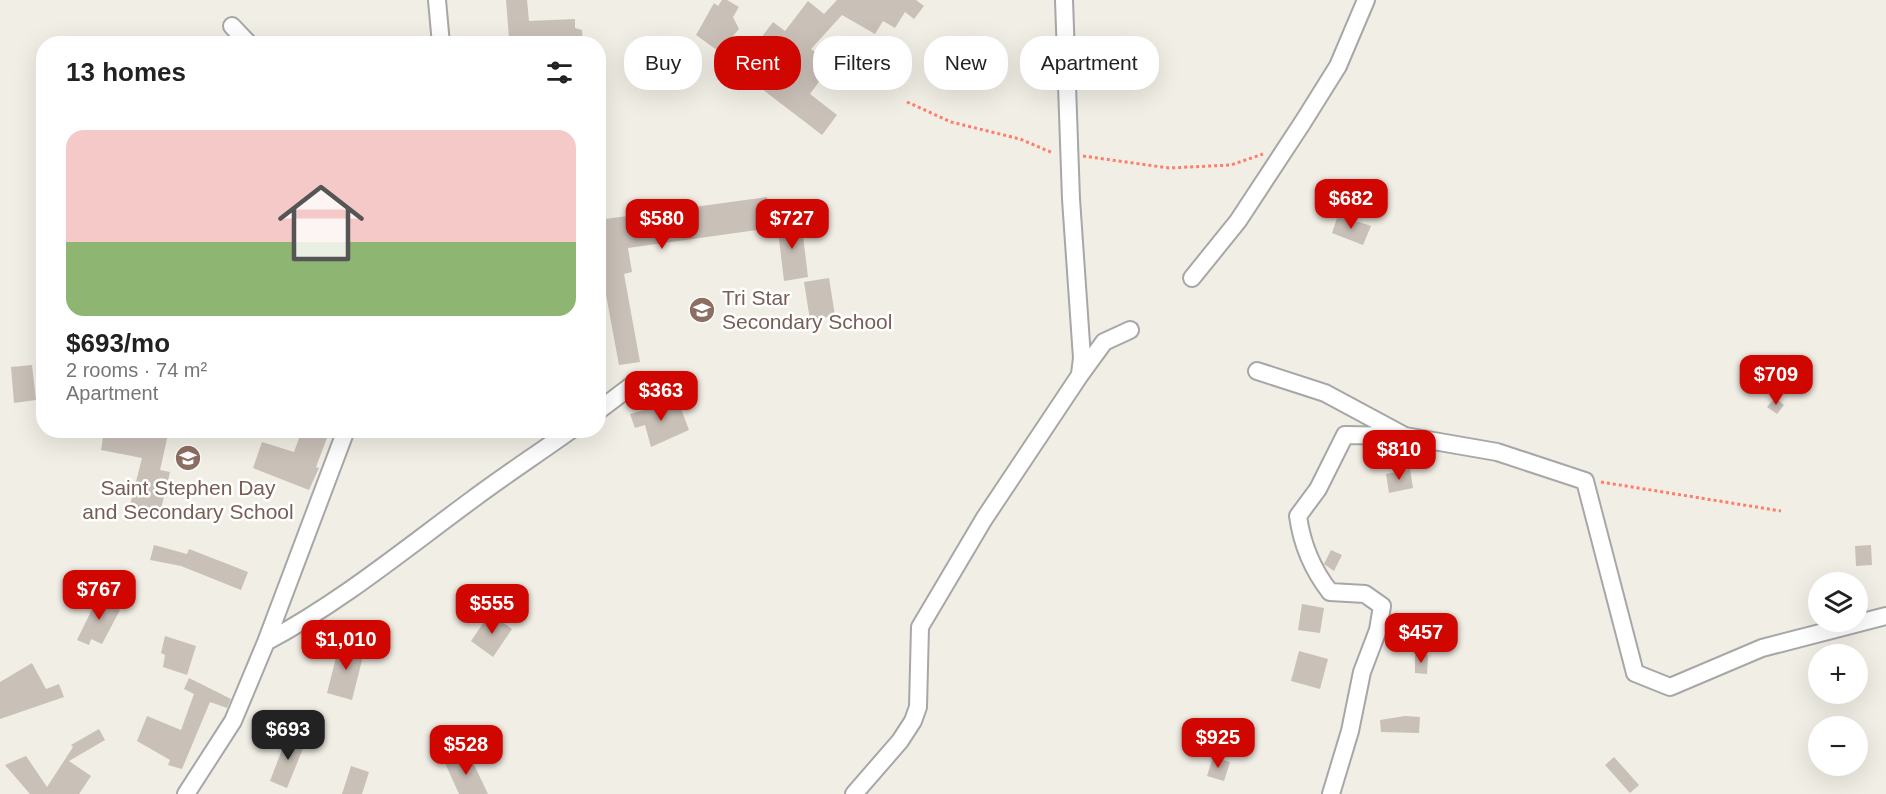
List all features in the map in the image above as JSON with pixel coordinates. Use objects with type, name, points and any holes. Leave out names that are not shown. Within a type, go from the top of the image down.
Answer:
[{"type":"street","points":[[437,0],[440,36]]},
{"type":"street","points":[[1064,0],[1082,358],[1080,375]]},
{"type":"street","points":[[1192,278],[1238,220],[1338,66],[1366,0]]},
{"type":"street","points":[[232,26],[241,36]]},
{"type":"street","points":[[854,794],[900,741],[913,721],[918,707],[920,627],[984,519],[1104,342],[1130,330]]},
{"type":"street","points":[[1257,371],[1325,393],[1405,436]]},
{"type":"street","points":[[606,405],[631,386]]},
{"type":"street","points":[[1331,794],[1350,731],[1362,672],[1378,630],[1382,606],[1365,594],[1330,592],[1314,572],[1300,531],[1298,516],[1318,489],[1346,435],[1405,436],[1497,452],[1585,481],[1635,673],[1670,687],[1762,648],[1886,616]]},
{"type":"street","points":[[186,794],[233,721],[266,642],[343,438]]},
{"type":"street","points":[[266,642],[314,616],[360,585],[473,499],[560,438]]},
{"type":"path","points":[[907,102],[951,122],[1020,139],[1051,153],[1070,153],[1168,168],[1231,165],[1285,148]]},
{"type":"path","points":[[1585,481],[1780,511]]},
{"type":"building","points":[[506,0],[527,0],[529,21],[575,19],[575,28],[582,30],[582,36],[509,36]]},
{"type":"building","points":[[722,0],[727,0],[739,7],[733,17],[739,29],[733,36],[714,36],[714,48],[702,39],[702,36],[696,35],[714,3],[718,6]]},
{"type":"building","points":[[837,0],[916,0],[924,6],[914,19],[905,12],[895,28],[883,21],[875,34],[842,15],[823,36],[813,36],[811,49],[813,50],[813,90],[810,94],[837,115],[822,135],[763,90],[801,90],[801,36],[762,36],[773,22],[785,31],[808,1],[824,14]]},
{"type":"building","points":[[767,197],[771,228],[628,248],[632,272],[624,274],[640,362],[619,365],[606,295],[606,219]]},
{"type":"building","points":[[1338,215],[1371,226],[1363,245],[1332,233]]},
{"type":"building","points":[[801,219],[808,277],[784,281],[777,222]]},
{"type":"building","points":[[829,278],[835,316],[810,320],[804,282]]},
{"type":"building","points":[[32,365],[36,400],[14,403],[11,367]]},
{"type":"building","points":[[1775,398],[1784,405],[1777,414],[1767,407]]},
{"type":"building","points":[[678,401],[689,430],[651,447],[645,425],[635,428],[630,414]]},
{"type":"building","points":[[103,438],[167,438],[160,470],[170,472],[158,521],[128,513],[142,458],[101,450]]},
{"type":"building","points":[[299,438],[327,438],[316,467],[319,468],[309,490],[253,468],[262,442],[294,452]]},
{"type":"building","points":[[1410,469],[1413,488],[1389,493],[1386,474]]},
{"type":"building","points":[[154,545],[187,554],[189,549],[248,572],[241,590],[181,566],[150,560]]},
{"type":"building","points":[[1871,545],[1872,565],[1856,566],[1855,546]]},
{"type":"building","points":[[1331,550],[1342,555],[1334,571],[1324,564]]},
{"type":"building","points":[[99,595],[115,602],[113,607],[120,610],[102,644],[91,639],[89,645],[77,640]]},
{"type":"building","points":[[1302,604],[1324,608],[1320,633],[1298,630]]},
{"type":"building","points":[[490,613],[512,629],[493,657],[471,641]]},
{"type":"building","points":[[165,636],[196,646],[187,675],[163,667],[165,655],[161,653]]},
{"type":"building","points":[[340,642],[365,648],[352,700],[327,693]]},
{"type":"building","points":[[1299,651],[1328,659],[1320,689],[1291,681]]},
{"type":"building","points":[[1415,655],[1428,655],[1427,674],[1415,673]]},
{"type":"building","points":[[32,663],[46,689],[59,684],[64,697],[0,719],[0,682]]},
{"type":"building","points":[[189,678],[231,699],[227,708],[210,702],[182,769],[168,765],[170,760],[137,741],[147,716],[181,730],[194,694],[184,689]]},
{"type":"building","points":[[1405,716],[1420,717],[1419,733],[1381,732],[1380,720]]},
{"type":"building","points":[[99,729],[105,740],[69,761],[91,776],[79,794],[30,794],[5,765],[26,756],[47,787],[73,747],[71,745]]},
{"type":"building","points":[[288,734],[306,741],[287,788],[270,781]]},
{"type":"building","points":[[468,752],[488,794],[459,794],[445,763]]},
{"type":"building","points":[[1213,757],[1230,762],[1224,781],[1207,776]]},
{"type":"building","points":[[1614,757],[1639,785],[1630,793],[1605,765]]},
{"type":"building","points":[[351,766],[369,772],[362,794],[342,794]]},
{"type":"place","name":"Tri Star Secondary School","points":[[702,310]]},
{"type":"place","name":"Saint Stephen Day and Secondary School","points":[[188,458]]}]
